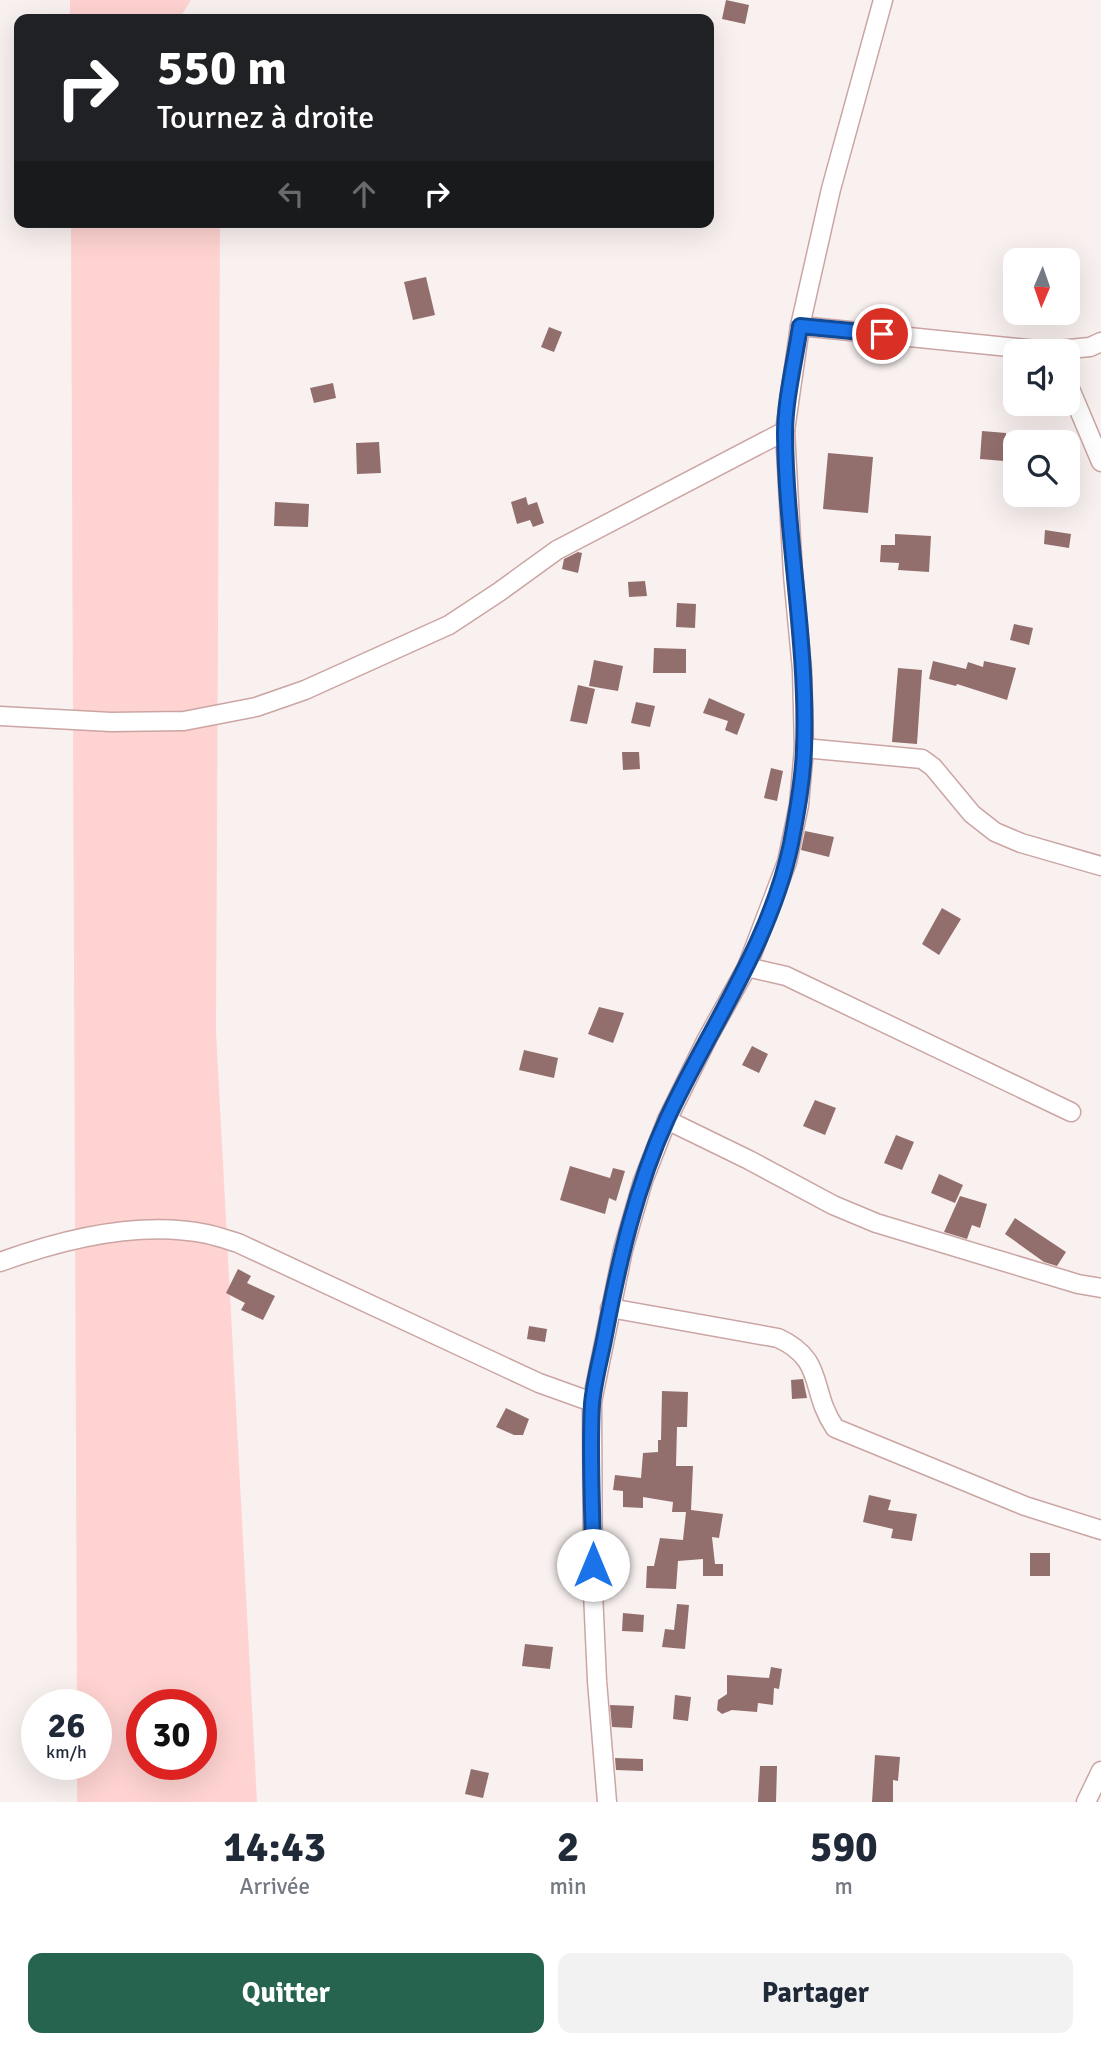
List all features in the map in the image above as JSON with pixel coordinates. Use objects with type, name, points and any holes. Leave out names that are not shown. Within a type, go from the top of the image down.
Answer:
[{"type":"street","points":[[607,1802],[598,1706],[593,1592],[592,1402],[623,1250],[643,1181],[667,1120],[747,967],[787,862],[799,805],[804,748],[803,670],[793,575],[785,431],[800,326],[831,190],[883,0]]},
{"type":"street","points":[[800,326],[1003,346]]},
{"type":"street","points":[[1080,348],[1101,342]]},
{"type":"street","points":[[1080,412],[1101,462]]},
{"type":"street","points":[[0,716],[111,722],[184,721],[256,707],[304,690],[449,625],[557,550],[785,431]]},
{"type":"street","points":[[804,748],[922,759],[933,767],[972,814],[995,832],[1021,843],[1101,866]]},
{"type":"street","points":[[747,967],[786,976],[1071,1112]]},
{"type":"street","points":[[667,1120],[833,1205],[876,1223],[1078,1284],[1101,1288]]},
{"type":"street","points":[[0,1262],[35,1250],[108,1232],[173,1230],[207,1234],[238,1243],[539,1383],[592,1402]]},
{"type":"street","points":[[610,1308],[778,1338],[795,1346],[808,1358],[824,1407],[835,1428],[1025,1506],[1101,1530]]},
{"type":"street","points":[[1086,1802],[1101,1771]]},
{"type":"shaded area","points":[[70,0],[191,0],[182,14],[70,14]]},
{"type":"shaded area","points":[[71,228],[220,228],[216,1032],[257,1802],[77,1802],[77,1780],[112,1780],[112,1689],[77,1689]]},
{"type":"building","points":[[726,0],[749,5],[745,24],[722,19]]},
{"type":"building","points":[[426,277],[435,315],[413,320],[404,282]]},
{"type":"building","points":[[549,327],[562,332],[554,352],[541,347]]},
{"type":"building","points":[[333,383],[336,398],[314,403],[310,388]]},
{"type":"building","points":[[982,431],[1003,433],[1003,461],[980,459]]},
{"type":"building","points":[[379,442],[381,473],[357,474],[356,443]]},
{"type":"building","points":[[828,453],[873,457],[868,513],[823,509]]},
{"type":"building","points":[[526,497],[528,505],[537,502],[544,523],[533,527],[530,520],[517,524],[511,502]]},
{"type":"building","points":[[275,502],[309,504],[308,527],[274,526]]},
{"type":"building","points":[[1045,530],[1071,534],[1069,548],[1044,544]]},
{"type":"building","points":[[895,534],[931,536],[929,572],[898,570],[899,563],[880,562],[881,545],[895,545]]},
{"type":"building","points":[[578,552],[582,553],[578,573],[562,569],[564,559]]},
{"type":"building","points":[[645,581],[647,596],[629,597],[628,582]]},
{"type":"building","points":[[677,603],[696,604],[695,628],[676,627]]},
{"type":"building","points":[[1014,624],[1033,628],[1029,645],[1010,640]]},
{"type":"building","points":[[654,648],[686,649],[686,673],[653,673]]},
{"type":"building","points":[[594,660],[623,666],[618,691],[589,686]]},
{"type":"building","points":[[933,661],[966,669],[968,662],[983,667],[984,661],[1016,668],[1007,700],[957,684],[956,686],[929,679]]},
{"type":"building","points":[[898,668],[922,670],[917,744],[892,742]]},
{"type":"building","points":[[578,685],[595,689],[587,724],[570,721]]},
{"type":"building","points":[[709,698],[745,714],[737,735],[725,730],[728,721],[703,713]]},
{"type":"building","points":[[636,702],[655,706],[650,727],[631,723]]},
{"type":"building","points":[[622,752],[639,752],[640,769],[623,770]]},
{"type":"building","points":[[771,768],[783,771],[777,801],[764,798]]},
{"type":"building","points":[[805,831],[834,837],[829,857],[801,850]]},
{"type":"building","points":[[942,908],[961,919],[939,955],[922,944]]},
{"type":"building","points":[[599,1007],[624,1013],[613,1043],[588,1034]]},
{"type":"building","points":[[752,1046],[768,1054],[759,1073],[742,1065]]},
{"type":"building","points":[[524,1050],[558,1058],[554,1078],[519,1070]]},
{"type":"building","points":[[815,1100],[836,1108],[825,1135],[803,1126]]},
{"type":"building","points":[[896,1135],[914,1142],[902,1170],[884,1163]]},
{"type":"building","points":[[570,1166],[610,1178],[613,1168],[625,1171],[616,1201],[609,1198],[605,1214],[560,1200]]},
{"type":"building","points":[[939,1174],[963,1185],[955,1203],[931,1193]]},
{"type":"building","points":[[960,1196],[987,1204],[980,1228],[972,1225],[967,1239],[944,1232]]},
{"type":"building","points":[[1015,1218],[1066,1252],[1057,1266],[1044,1262],[1005,1234]]},
{"type":"building","points":[[238,1269],[251,1276],[247,1283],[275,1296],[263,1320],[241,1310],[245,1303],[226,1293]]},
{"type":"building","points":[[529,1326],[547,1329],[545,1342],[527,1339]]},
{"type":"building","points":[[803,1379],[807,1398],[792,1399],[791,1380]]},
{"type":"building","points":[[662,1391],[688,1392],[687,1427],[677,1427],[676,1466],[693,1466],[691,1510],[723,1514],[719,1538],[712,1537],[715,1564],[723,1564],[723,1576],[703,1576],[703,1559],[678,1561],[676,1589],[646,1588],[647,1566],[654,1566],[660,1538],[683,1540],[686,1512],[672,1512],[673,1502],[643,1497],[643,1508],[623,1507],[623,1491],[613,1490],[615,1475],[641,1478],[643,1453],[658,1452],[658,1440],[661,1440]]},
{"type":"building","points":[[506,1408],[529,1419],[523,1435],[514,1435],[496,1427]]},
{"type":"building","points":[[869,1495],[891,1500],[888,1510],[917,1514],[912,1541],[891,1538],[893,1529],[863,1522]]},
{"type":"building","points":[[1030,1553],[1050,1553],[1050,1576],[1030,1576]]},
{"type":"building","points":[[677,1604],[689,1605],[685,1649],[662,1647],[665,1629],[674,1630]]},
{"type":"building","points":[[623,1613],[644,1615],[643,1632],[622,1631]]},
{"type":"building","points":[[525,1644],[553,1647],[550,1669],[522,1666]]},
{"type":"building","points":[[771,1667],[782,1669],[779,1689],[774,1688],[773,1705],[758,1703],[757,1712],[732,1710],[722,1714],[717,1710],[718,1700],[727,1694],[727,1675],[769,1678]]},
{"type":"building","points":[[675,1695],[691,1697],[688,1721],[673,1719]]},
{"type":"building","points":[[610,1705],[634,1706],[632,1728],[612,1727]]},
{"type":"building","points":[[875,1755],[900,1757],[898,1781],[893,1780],[893,1802],[872,1802]]},
{"type":"building","points":[[615,1758],[643,1759],[643,1771],[616,1770]]},
{"type":"building","points":[[760,1766],[777,1766],[776,1802],[758,1802]]},
{"type":"building","points":[[471,1769],[489,1773],[483,1798],[465,1794]]},
{"type":"route","points":[[593,1565],[592,1402],[623,1250],[643,1181],[667,1120],[747,967],[771,908],[787,862],[799,805],[804,748],[803,670],[793,575],[785,431],[800,326],[882,334]]}]
